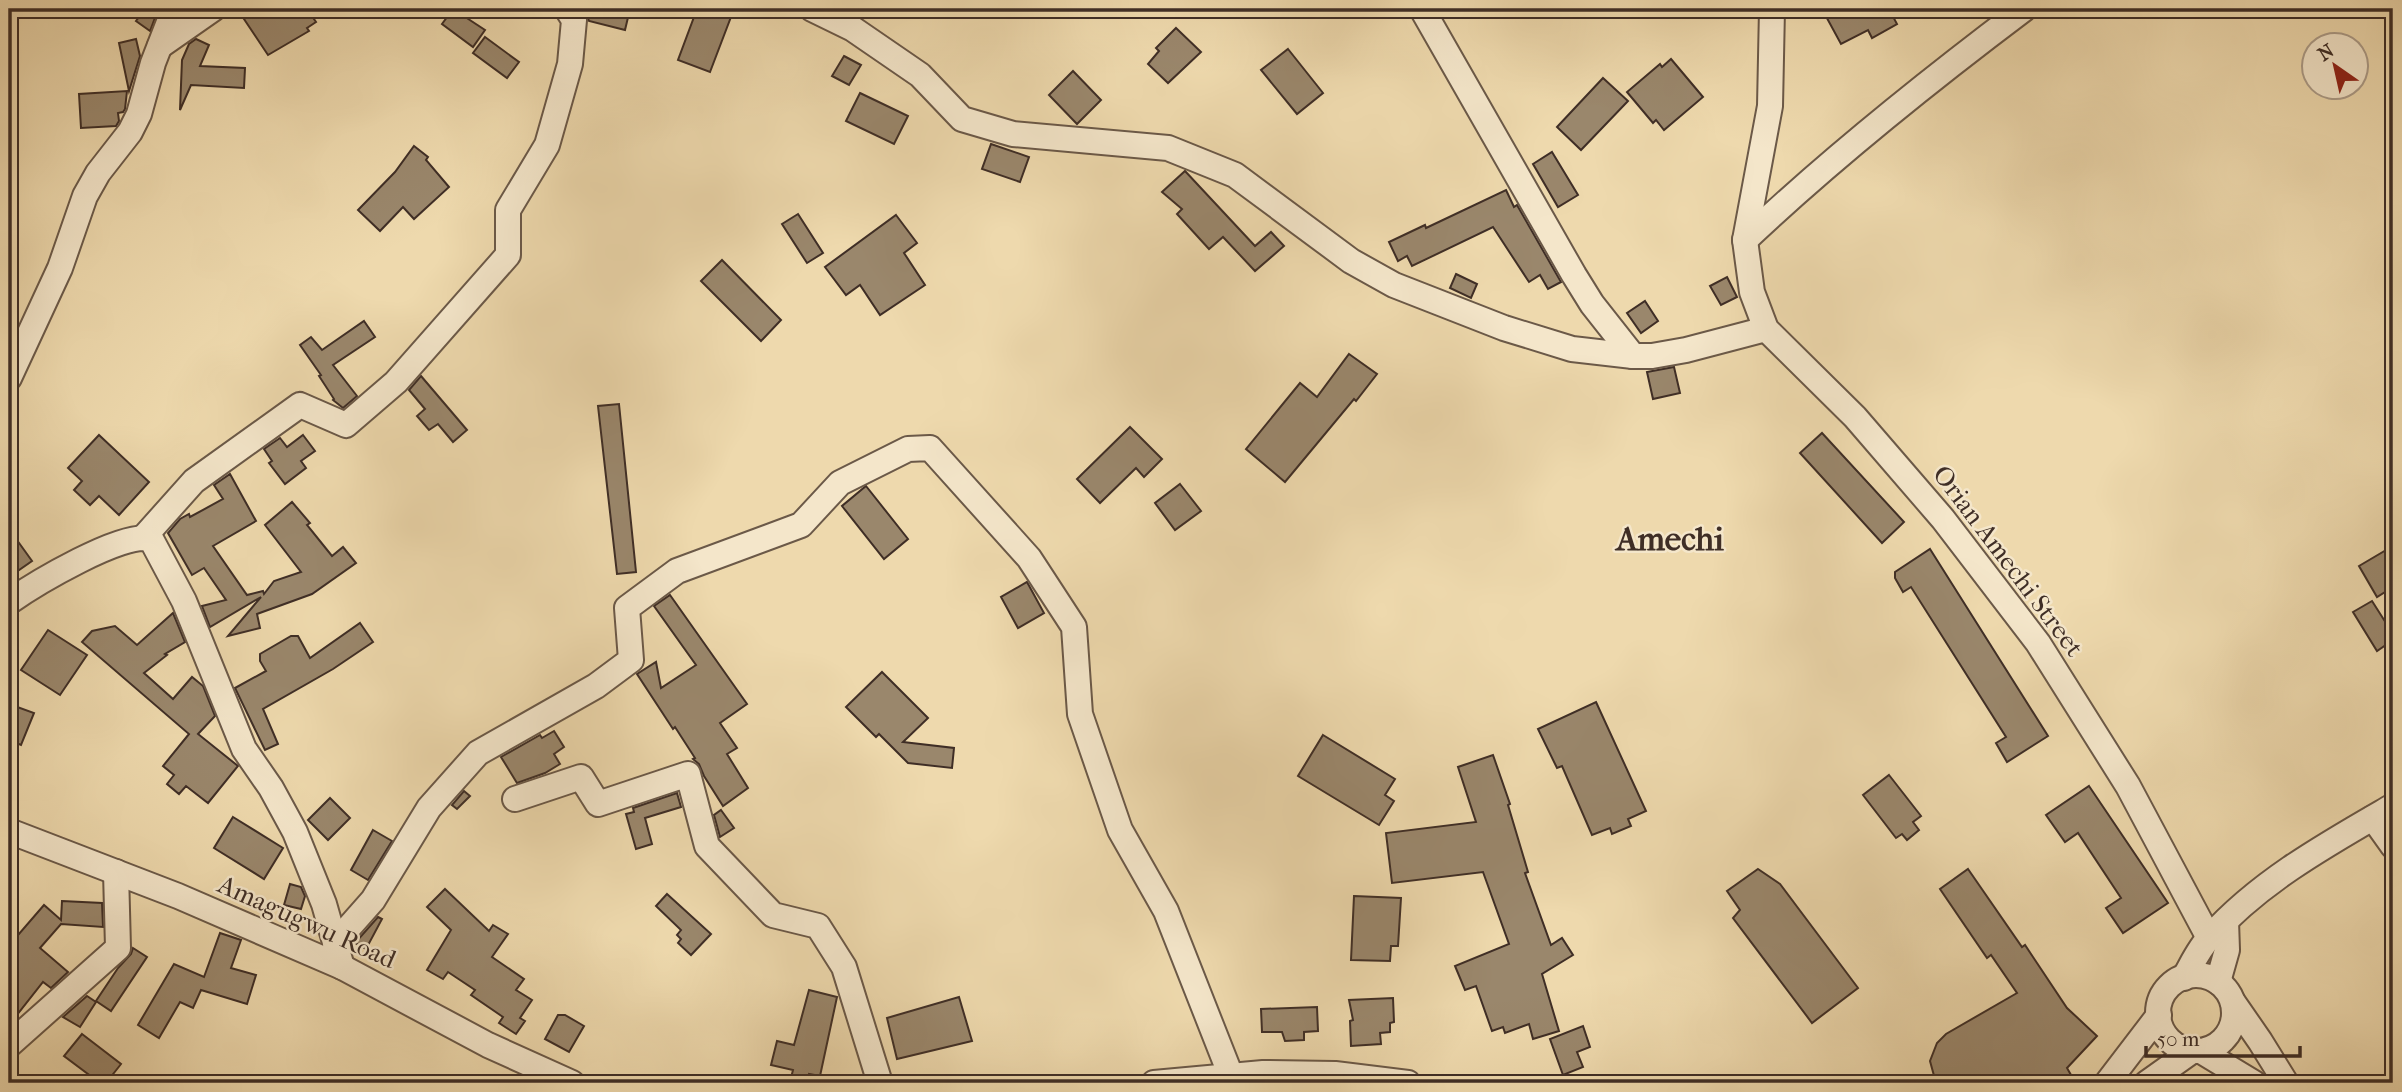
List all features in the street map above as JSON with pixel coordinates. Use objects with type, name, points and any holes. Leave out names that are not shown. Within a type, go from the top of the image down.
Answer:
[{"type":"street","points":[[9,378],[60,268],[85,196],[98,173],[131,132],[174,9]]},
{"type":"street","points":[[160,46],[213,9]]},
{"type":"street","points":[[144,537],[194,481],[300,405],[346,425],[396,382],[508,255],[508,210],[547,145],[570,64],[574,20],[568,9]]},
{"type":"street","points":[[811,9],[853,29],[920,75],[962,119],[1013,134],[1168,148],[1235,175],[1351,261],[1394,285],[1557,346],[1591,352],[1652,356],[1686,351],[1766,329]]},
{"type":"street","points":[[1422,9],[1574,275],[1592,304],[1633,356]]},
{"type":"street","name":"Orian Amechi Street","points":[[1772,9],[1770,106],[1745,240],[1752,292],[1766,329],[1855,417],[1943,519],[2038,643],[2218,930]]},
{"type":"street","points":[[1745,240],[1787,200],[1875,125],[1949,64],[2024,9]]},
{"type":"street","points":[[339,955],[429,808],[478,753],[596,686],[631,660],[627,608],[677,571],[801,525],[840,483],[908,449],[930,448],[1029,558],[1074,627],[1080,714],[1120,830],[1166,911],[1231,1076]]},
{"type":"street","points":[[9,602],[56,572],[134,538],[151,539],[184,601],[244,749],[271,788],[295,832],[324,904],[339,955]]},
{"type":"street","points":[[515,799],[581,777],[598,804],[688,775],[707,846],[773,915],[818,926],[844,967],[880,1083]]},
{"type":"street","points":[[2184,978],[2218,930],[2270,884],[2325,846],[2383,812],[2393,846]]},
{"type":"street","name":"Amagugwu Road","points":[[9,831],[339,955],[488,1045],[572,1083]]},
{"type":"street","points":[[9,1045],[118,948],[116,872]]},
{"type":"street","points":[[2218,930],[2227,950],[2218,982]]},
{"type":"street","points":[[2254,1083],[2196,1051],[2179,1047],[2168,1039],[2161,1028],[2160,1003],[2173,983],[2184,978],[2208,977],[2218,982],[2227,991],[2286,1083]]},
{"type":"street","points":[[2147,1083],[2196,1051],[2216,1045],[2228,1034],[2234,1018],[2233,1002]]},
{"type":"street","points":[[2107,1083],[2159,1015]]},
{"type":"street","points":[[1153,1083],[1263,1073],[1335,1074],[1408,1083]]},
{"type":"building","points":[[145,9],[156,15],[150,31],[136,21]]},
{"type":"building","points":[[259,9],[307,9],[316,22],[307,28],[309,31],[268,55],[244,19]]},
{"type":"building","points":[[453,9],[485,30],[473,47],[442,24]]},
{"type":"building","points":[[584,9],[630,9],[625,30],[589,21]]},
{"type":"building","points":[[697,9],[734,9],[710,72],[678,60]]},
{"type":"building","points":[[1822,9],[1889,9],[1897,24],[1872,38],[1868,30],[1841,44]]},
{"type":"building","points":[[1176,28],[1201,52],[1168,83],[1148,64],[1159,51],[1156,48]]},
{"type":"building","points":[[485,37],[519,62],[507,78],[473,53]]},
{"type":"building","points":[[136,39],[140,56],[129,91],[119,43]]},
{"type":"building","points":[[196,39],[209,45],[200,66],[245,68],[244,88],[191,85],[180,110],[182,60],[189,44]]},
{"type":"building","points":[[1288,49],[1323,93],[1297,114],[1261,70]]},
{"type":"building","points":[[844,56],[861,65],[849,85],[832,76]]},
{"type":"building","points":[[1671,59],[1703,97],[1664,130],[1656,120],[1653,123],[1627,92],[1660,64],[1662,67]]},
{"type":"building","points":[[1073,71],[1101,100],[1077,124],[1049,95]]},
{"type":"building","points":[[1603,78],[1628,101],[1581,150],[1557,127]]},
{"type":"building","points":[[127,91],[125,109],[118,113],[119,121],[116,126],[81,128],[79,94]]},
{"type":"building","points":[[860,93],[908,116],[894,144],[846,121]]},
{"type":"building","points":[[991,144],[1029,157],[1020,182],[982,169]]},
{"type":"building","points":[[414,146],[428,157],[426,160],[449,187],[414,219],[403,207],[380,231],[358,210],[395,172]]},
{"type":"building","points":[[1552,152],[1578,195],[1558,207],[1533,164]]},
{"type":"building","points":[[1185,171],[1255,246],[1271,232],[1284,246],[1255,271],[1223,237],[1209,249],[1177,214],[1182,209],[1162,192]]},
{"type":"building","points":[[1506,190],[1561,282],[1548,289],[1540,275],[1529,282],[1493,227],[1412,266],[1407,256],[1398,261],[1389,242],[1425,225],[1426,228]]},
{"type":"building","points":[[798,214],[823,253],[807,263],[782,224]]},
{"type":"building","points":[[896,215],[917,243],[904,253],[925,285],[880,315],[860,285],[846,295],[825,267]]},
{"type":"building","points":[[722,260],[781,320],[761,341],[701,281]]},
{"type":"building","points":[[1456,274],[1477,284],[1471,298],[1450,288]]},
{"type":"building","points":[[1727,277],[1737,297],[1721,305],[1710,286]]},
{"type":"building","points":[[1645,301],[1658,321],[1641,333],[1627,313]]},
{"type":"building","points":[[364,321],[375,337],[333,365],[357,396],[343,408],[333,400],[319,376],[321,375],[300,345],[311,337],[322,350]]},
{"type":"building","points":[[1349,354],[1377,374],[1285,482],[1246,449],[1300,383],[1317,397]]},
{"type":"building","points":[[1674,367],[1680,393],[1653,399],[1647,372]]},
{"type":"building","points":[[421,376],[467,430],[453,442],[438,424],[429,430],[417,416],[425,409],[409,390]]},
{"type":"building","points":[[619,404],[636,572],[617,574],[598,406]]},
{"type":"building","points":[[1130,427],[1162,459],[1144,477],[1136,468],[1100,503],[1077,479]]},
{"type":"building","points":[[1822,433],[1904,522],[1882,543],[1800,453]]},
{"type":"building","points":[[99,435],[149,482],[119,515],[99,496],[90,505],[74,490],[82,481],[68,468]]},
{"type":"building","points":[[303,435],[315,451],[301,461],[306,468],[285,484],[269,463],[272,461],[264,449],[280,438],[287,447]]},
{"type":"building","points":[[230,474],[256,521],[213,546],[247,595],[263,591],[264,594],[274,581],[301,572],[265,525],[292,502],[332,556],[343,547],[356,563],[312,594],[257,614],[260,628],[228,636],[261,597],[210,627],[202,606],[226,600],[204,568],[192,575],[168,533],[180,519],[189,514],[190,517],[223,499],[214,485]]},
{"type":"building","points":[[1180,484],[1201,511],[1175,530],[1155,503]]},
{"type":"building","points":[[866,486],[908,539],[884,559],[842,506]]},
{"type":"building","points":[[9,529],[32,561],[9,577]]},
{"type":"building","points":[[2393,546],[2393,587],[2377,597],[2359,566]]},
{"type":"building","points":[[1930,549],[2048,736],[2007,762],[1996,743],[2006,737],[1911,587],[1903,592],[1895,578],[1895,572]]},
{"type":"building","points":[[1027,582],[1044,613],[1018,628],[1001,597]]},
{"type":"building","points":[[670,595],[747,704],[720,723],[737,748],[727,754],[748,788],[723,806],[675,727],[673,729],[637,674],[656,662],[661,688],[696,665],[654,606]]},
{"type":"building","points":[[2372,601],[2393,634],[2393,640],[2377,651],[2353,612]]},
{"type":"building","points":[[173,613],[185,642],[165,654],[167,655],[144,673],[173,699],[192,677],[203,686],[215,716],[198,734],[238,766],[208,803],[186,786],[179,794],[167,784],[174,775],[163,766],[189,734],[82,642],[92,631],[115,626],[137,645]]},
{"type":"building","points":[[360,623],[373,642],[333,669],[263,709],[278,744],[265,750],[235,688],[266,671],[260,661],[260,654],[291,636],[298,636],[310,658]]},
{"type":"building","points":[[48,630],[87,655],[60,695],[21,670]]},
{"type":"building","points":[[882,672],[928,718],[903,742],[954,748],[952,768],[908,763],[879,734],[876,737],[846,707]]},
{"type":"building","points":[[1596,702],[1646,811],[1628,819],[1631,826],[1612,834],[1610,828],[1592,835],[1562,766],[1557,768],[1538,729]]},
{"type":"building","points":[[9,704],[34,713],[21,745],[9,740]]},
{"type":"building","points":[[554,731],[564,747],[554,754],[560,764],[545,773],[517,783],[501,757],[540,735],[542,738]]},
{"type":"building","points":[[1323,735],[1395,779],[1385,795],[1394,801],[1379,825],[1298,776]]},
{"type":"building","points":[[1493,755],[1510,804],[1508,805],[1528,872],[1525,873],[1551,945],[1562,938],[1573,955],[1542,974],[1559,1031],[1533,1039],[1529,1024],[1505,1033],[1503,1027],[1492,1031],[1476,986],[1465,990],[1455,966],[1509,944],[1483,872],[1392,883],[1386,833],[1476,822],[1458,767]]},
{"type":"building","points":[[1889,775],[1921,816],[1913,822],[1919,830],[1907,840],[1902,834],[1896,838],[1863,795]]},
{"type":"building","points":[[2089,786],[2168,903],[2123,933],[2106,908],[2121,898],[2078,833],[2065,842],[2046,815]]},
{"type":"building","points":[[464,791],[470,796],[457,809],[452,805]]},
{"type":"building","points":[[677,793],[681,807],[645,818],[652,844],[636,849],[626,814],[634,812],[633,808]]},
{"type":"building","points":[[330,798],[350,818],[328,840],[308,820]]},
{"type":"building","points":[[721,810],[734,828],[720,837],[714,815]]},
{"type":"building","points":[[233,817],[283,848],[264,879],[214,848]]},
{"type":"building","points":[[373,830],[392,841],[368,880],[351,870]]},
{"type":"building","points":[[1758,869],[1780,884],[1858,988],[1812,1023],[1733,918],[1740,910],[1727,891]]},
{"type":"building","points":[[1968,869],[2022,947],[2025,945],[2067,1008],[2097,1036],[2067,1068],[2071,1075],[2058,1083],[1936,1083],[1930,1061],[1937,1043],[1946,1034],[2017,993],[1991,955],[1987,958],[1940,889]]},
{"type":"building","points":[[290,884],[301,887],[305,896],[301,909],[284,905]]},
{"type":"building","points":[[445,889],[489,931],[493,925],[508,934],[492,957],[524,979],[516,990],[532,1000],[520,1018],[525,1021],[516,1034],[499,1023],[503,1017],[471,995],[475,990],[448,972],[443,979],[427,970],[451,930],[427,907]]},
{"type":"building","points":[[667,894],[711,934],[691,955],[678,943],[681,939],[677,935],[681,930],[656,906]]},
{"type":"building","points":[[1354,896],[1401,898],[1398,946],[1391,946],[1390,961],[1351,960]]},
{"type":"building","points":[[62,901],[102,903],[103,927],[61,924],[40,948],[68,972],[51,988],[43,982],[9,1025],[9,928],[19,934],[44,905],[61,920]]},
{"type":"building","points":[[378,917],[382,919],[366,949],[355,943]]},
{"type":"building","points":[[220,933],[241,940],[231,968],[256,975],[247,1004],[201,990],[193,1008],[180,1002],[159,1038],[138,1025],[174,964],[204,977]]},
{"type":"building","points":[[133,948],[147,957],[111,1011],[96,1001]]},
{"type":"building","points":[[809,990],[837,997],[820,1076],[809,1074],[807,1082],[791,1078],[793,1070],[771,1065],[777,1041],[794,1045]]},
{"type":"building","points":[[87,996],[96,1002],[80,1027],[63,1017]]},
{"type":"building","points":[[959,997],[972,1041],[897,1059],[887,1018]]},
{"type":"building","points":[[1393,998],[1394,1022],[1390,1023],[1390,1032],[1380,1033],[1381,1044],[1351,1046],[1350,1021],[1353,1020],[1349,1000]]},
{"type":"building","points":[[1317,1007],[1318,1031],[1304,1032],[1304,1040],[1285,1041],[1282,1032],[1262,1032],[1261,1009]]},
{"type":"building","points":[[558,1015],[565,1015],[584,1026],[569,1052],[545,1039]]},
{"type":"building","points":[[1583,1026],[1590,1047],[1577,1052],[1583,1067],[1563,1075],[1550,1039]]},
{"type":"building","points":[[82,1034],[121,1064],[106,1083],[100,1083],[64,1056]]},
{"type":"district","name":"Amechi","points":[[1670,539]]}]
